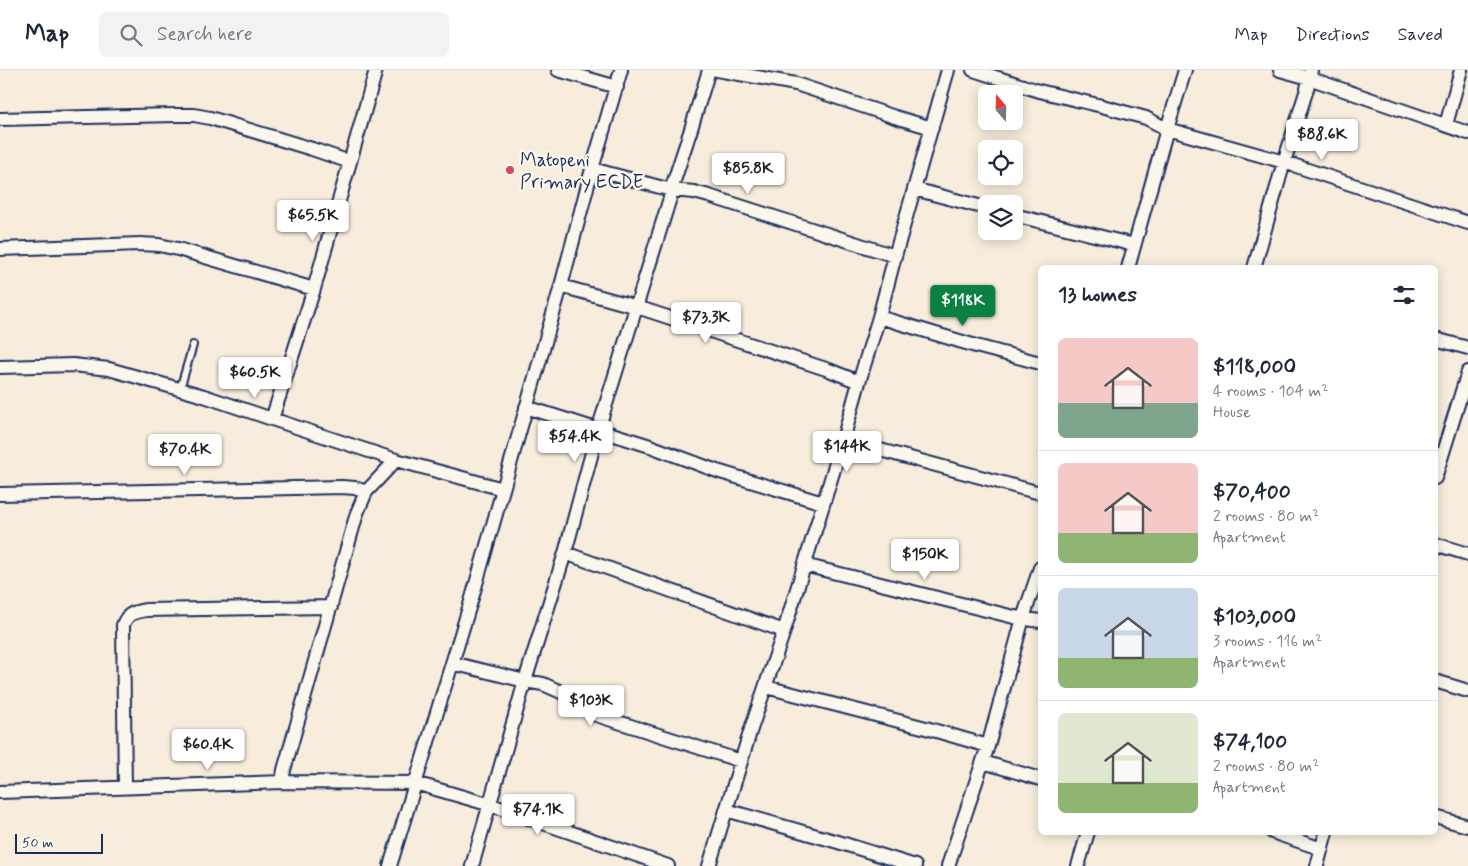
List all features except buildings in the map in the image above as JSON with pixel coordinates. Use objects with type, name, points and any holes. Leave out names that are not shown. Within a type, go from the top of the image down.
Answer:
[{"type":"street","points":[[272,420],[314,290],[376,70]]},
{"type":"street","points":[[558,70],[616,87]]},
{"type":"street","points":[[390,866],[503,488],[621,70]]},
{"type":"street","points":[[472,866],[565,553],[598,430],[709,70]]},
{"type":"street","points":[[717,70],[796,84],[932,128]]},
{"type":"street","points":[[709,866],[843,440],[948,70]]},
{"type":"street","points":[[973,70],[1039,91],[1146,118],[1167,129],[1284,162],[1468,223]]},
{"type":"street","points":[[1129,265],[1185,70]]},
{"type":"street","points":[[1280,70],[1310,74],[1468,133]]},
{"type":"street","points":[[1446,125],[1461,70]]},
{"type":"street","points":[[1255,265],[1310,74]]},
{"type":"street","points":[[0,119],[202,116],[350,162]]},
{"type":"street","points":[[592,169],[671,190],[694,192],[709,196],[895,256]]},
{"type":"street","points":[[914,189],[978,206]]},
{"type":"street","points":[[1023,217],[1134,245]]},
{"type":"street","points":[[0,248],[159,245],[314,290]]},
{"type":"street","points":[[560,286],[637,307],[829,370],[858,382]]},
{"type":"street","points":[[879,317],[1038,362]]},
{"type":"street","points":[[1438,340],[1468,348]]},
{"type":"street","points":[[0,367],[73,365],[109,369],[204,396],[396,460],[503,488]]},
{"type":"street","points":[[1438,467],[1468,372]]},
{"type":"street","points":[[526,407],[650,446],[716,472],[823,503]]},
{"type":"street","points":[[1455,412],[1468,416]]},
{"type":"street","points":[[843,440],[1038,492]]},
{"type":"street","points":[[282,782],[357,513],[366,492],[396,460]]},
{"type":"street","points":[[0,494],[342,486],[366,492]]},
{"type":"street","points":[[1438,545],[1468,554]]},
{"type":"street","points":[[565,553],[784,631]]},
{"type":"street","points":[[804,565],[1014,617],[1038,620]]},
{"type":"street","points":[[948,866],[988,746],[1023,618],[1038,574]]},
{"type":"street","points":[[125,788],[123,625],[125,619],[132,613],[146,610],[331,607]]},
{"type":"street","points":[[452,663],[542,684],[561,692],[593,714],[741,761]]},
{"type":"street","points":[[1438,682],[1468,691]]},
{"type":"street","points":[[766,686],[988,746]]},
{"type":"street","points":[[983,762],[1038,778]]},
{"type":"street","points":[[0,792],[282,782],[415,783],[491,805],[668,866]]},
{"type":"street","points":[[726,810],[915,866]]},
{"type":"street","points":[[1438,818],[1468,826]]},
{"type":"street","points":[[1078,866],[1087,835]]},
{"type":"street","points":[[1281,835],[1322,849]]},
{"type":"street","points":[[1317,866],[1325,835]]},
{"type":"lane","points":[[180,389],[193,345]]},
{"type":"place","name":"Matopeni Primary ECDE","points":[[510,170]]}]
